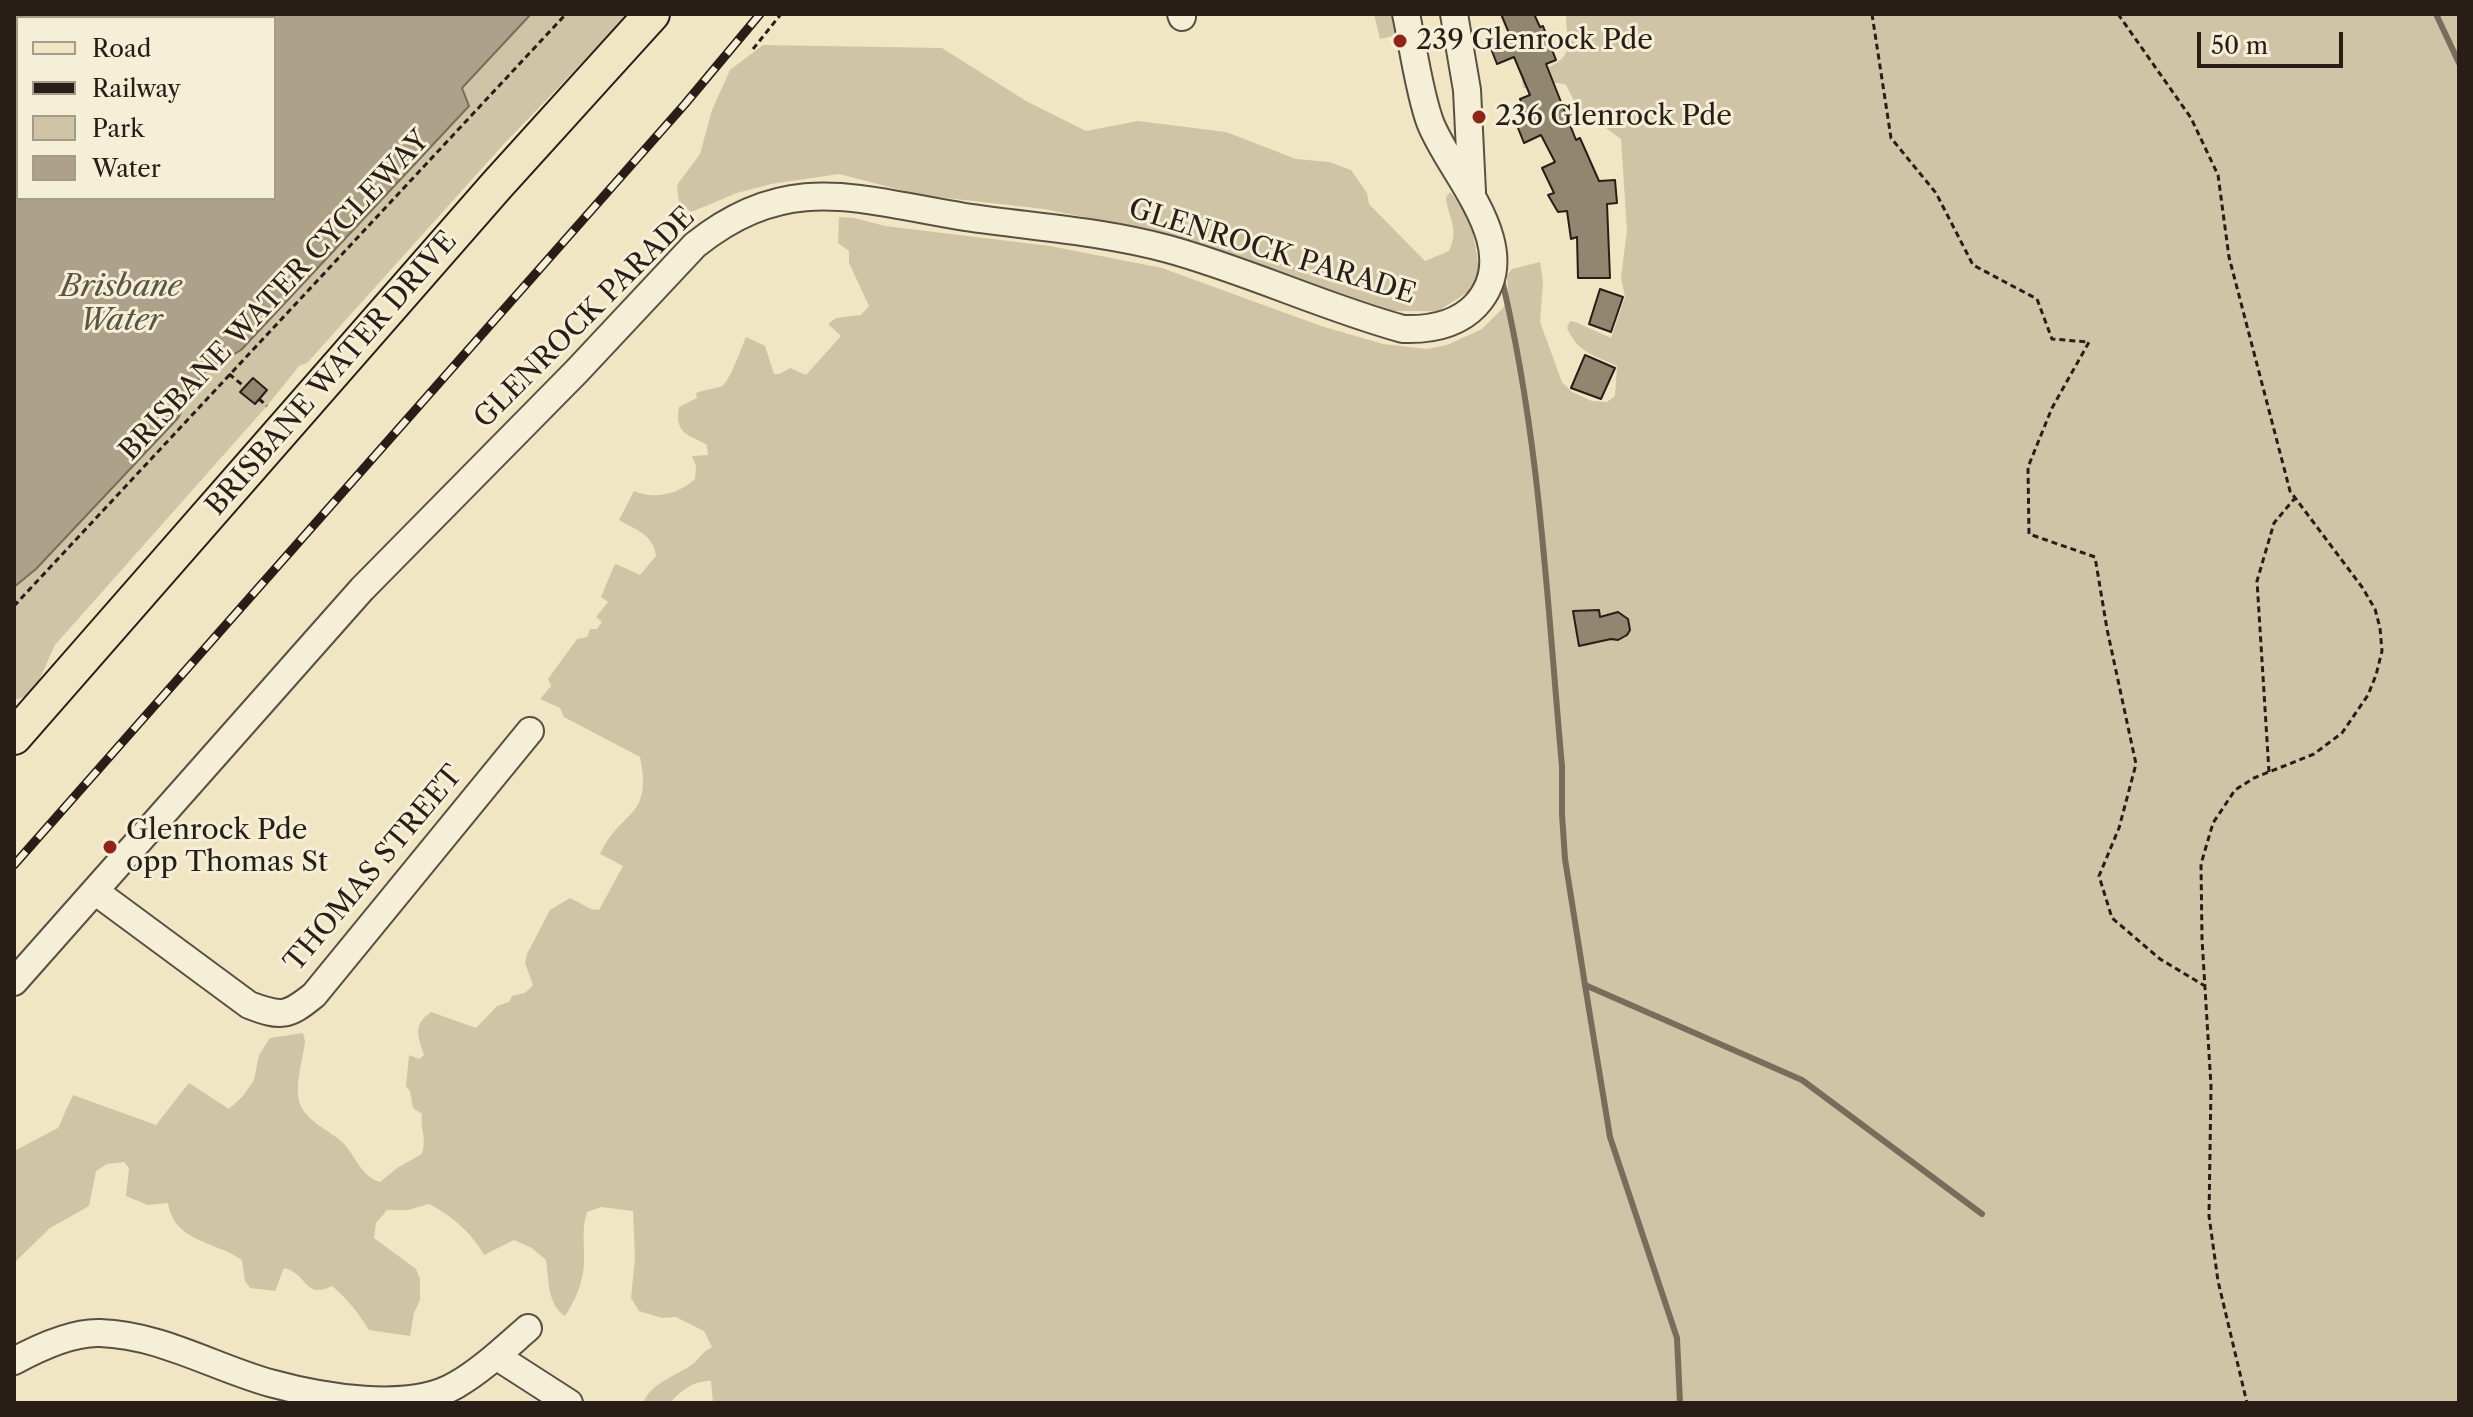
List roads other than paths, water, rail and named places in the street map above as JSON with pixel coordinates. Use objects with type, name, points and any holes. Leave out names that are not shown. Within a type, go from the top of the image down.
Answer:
[{"type":"main road","name":"BRISBANE WATER DRIVE","points":[[20,723],[652,14]]},
{"type":"street","name":"GLENROCK PARADE","points":[[14,982],[362,589],[576,372],[695,245],[741,214],[772,202],[820,194],[1098,234],[1169,249],[1403,329],[1444,325],[1465,316],[1481,299],[1489,280],[1492,259],[1489,235],[1472,192],[1429,121],[1406,14]]},
{"type":"street","name":"GLENROCK PARADE","points":[[1454,14],[1467,90],[1472,192]]},
{"type":"street","name":"THOMAS STREET","points":[[96,892],[249,1005],[274,1014],[295,1010],[314,995],[530,731]]},
{"type":"street","points":[[14,1361],[62,1340],[97,1333],[132,1336],[179,1349],[270,1383],[388,1402],[420,1398],[455,1387],[528,1328]]},
{"type":"street","points":[[496,1356],[569,1403]]},
{"type":"water","name":"Brisbane Water","points":[[14,14],[531,14],[462,88],[469,106],[241,350],[201,375],[178,418],[36,569],[14,587]]},
{"type":"waterway","points":[[2436,14],[2459,63]]},
{"type":"waterway","points":[[1501,276],[1525,397],[1533,458],[1562,766],[1565,859],[1585,985],[1802,1080],[1982,1214]]},
{"type":"waterway","points":[[1585,985],[1610,1137],[1677,1338],[1680,1403]]},
{"type":"railway","points":[[14,865],[685,104],[760,14]]},
{"type":"place","name":"239 Glenrock Pde","points":[[1400,41]]},
{"type":"place","name":"236 Glenrock Pde","points":[[1479,117]]},
{"type":"place","name":"Glenrock Pde opp Thomas St","points":[[110,847]]}]
